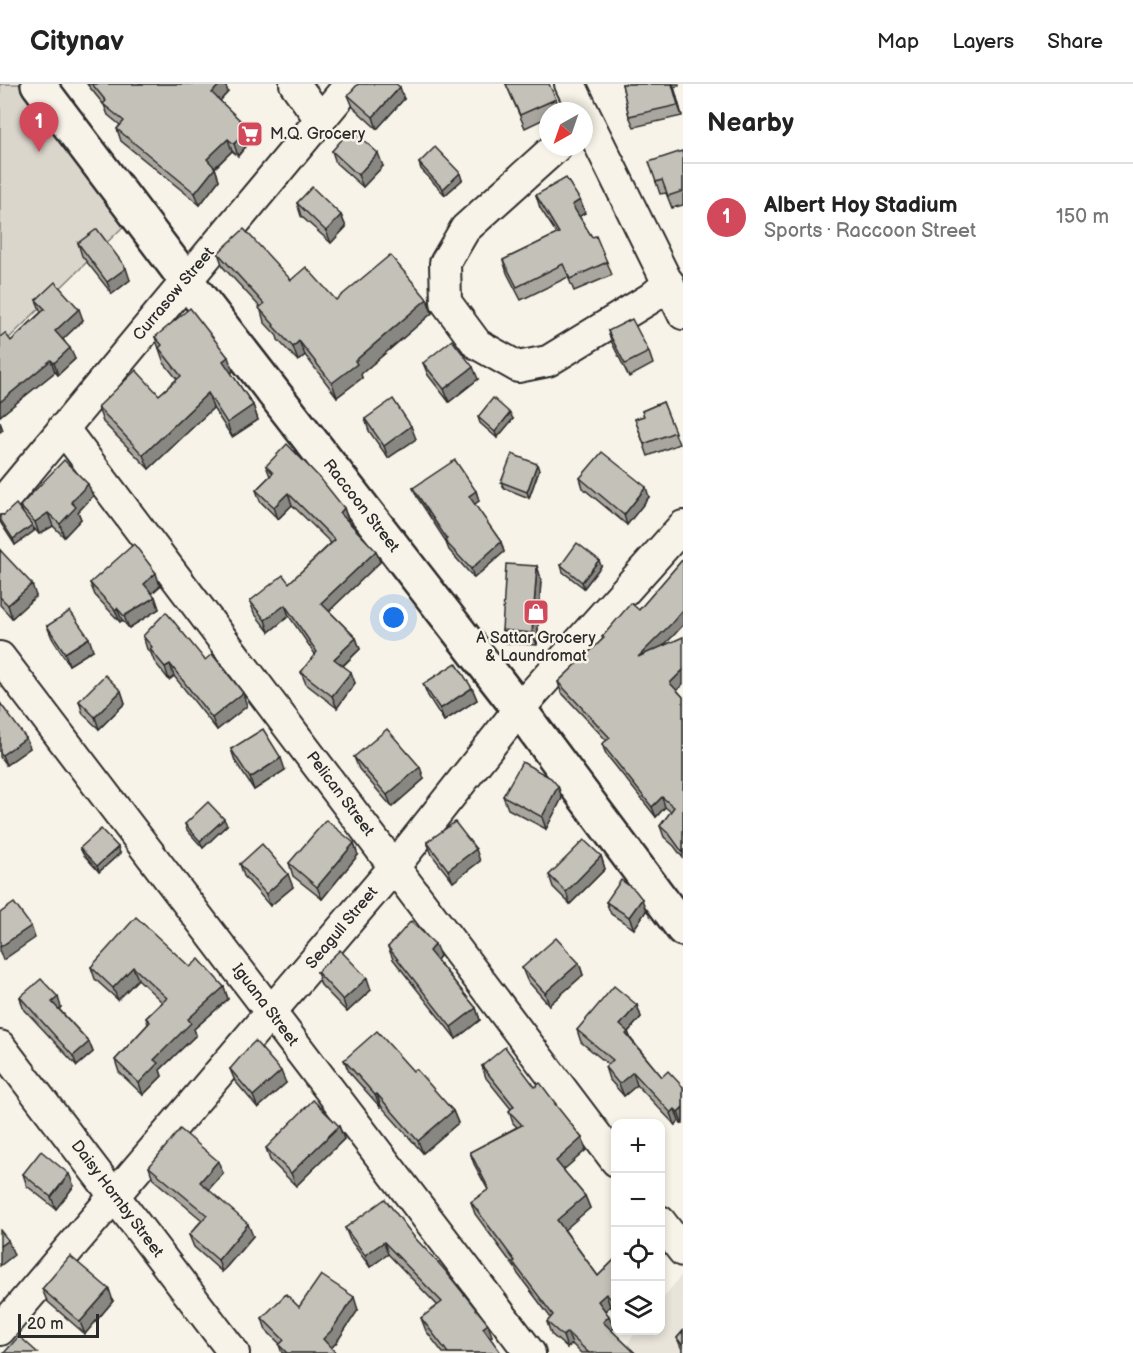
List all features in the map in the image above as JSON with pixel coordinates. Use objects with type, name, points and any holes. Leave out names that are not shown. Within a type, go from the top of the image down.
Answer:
[{"type":"street","name":"Raccoon Street","points":[[38,84],[186,280],[519,709],[683,929]]},
{"type":"street","points":[[294,84],[320,119]]},
{"type":"street","name":"Currasow Street","points":[[0,505],[350,84]]},
{"type":"street","points":[[570,84],[578,102]]},
{"type":"street","points":[[593,134],[683,314]]},
{"type":"street","points":[[546,156],[465,229],[445,263],[446,302],[477,344],[518,367],[548,361],[651,298],[669,283]]},
{"type":"street","name":"Pelican Street","points":[[63,428],[611,1156]]},
{"type":"street","name":"Seagull Street","points":[[0,1330],[395,866],[519,709],[683,526]]},
{"type":"street","name":"Iguana Street","points":[[0,657],[530,1353]]},
{"type":"street","name":"Daisy Hornby Street","points":[[0,1046],[234,1353]]},
{"type":"street","points":[[665,1227],[683,1251]]},
{"type":"shaded area","points":[[0,84],[26,84],[129,221],[0,347]]},
{"type":"shaded area","points":[[683,1273],[683,1353],[620,1353],[634,1335],[665,1335],[665,1296]]},
{"type":"building","points":[[92,84],[220,84],[212,93],[247,127],[234,144],[228,139],[207,159],[215,168],[195,193],[117,129],[124,121],[103,104],[106,101]]},
{"type":"building","points":[[358,84],[396,84],[400,87],[373,117],[348,95]]},
{"type":"building","points":[[506,84],[549,84],[556,99],[539,102],[539,107],[520,115]]},
{"type":"building","points":[[622,84],[672,84],[678,105],[629,116]]},
{"type":"building","points":[[351,129],[378,153],[358,175],[332,151]]},
{"type":"building","points":[[435,147],[460,173],[443,189],[419,163]]},
{"type":"building","points":[[682,151],[683,191],[668,196],[662,180],[656,182],[649,162]]},
{"type":"building","points":[[566,178],[580,200],[572,205],[592,237],[596,236],[607,262],[570,279],[563,264],[517,287],[503,260],[559,233],[536,195]]},
{"type":"building","points":[[312,187],[341,215],[326,231],[297,203]]},
{"type":"building","points":[[97,229],[126,268],[107,282],[78,243]]},
{"type":"building","points":[[244,229],[291,280],[306,267],[336,300],[390,255],[427,299],[355,361],[357,364],[332,383],[299,341],[293,347],[273,326],[259,308],[264,304],[218,253]]},
{"type":"building","points":[[55,282],[79,309],[55,331],[70,348],[54,363],[51,360],[0,402],[0,337],[5,333],[11,341],[45,309],[36,300]]},
{"type":"building","points":[[190,308],[228,357],[223,361],[253,405],[227,423],[208,393],[143,455],[98,407],[136,370],[159,395],[181,376],[159,348],[162,345],[155,337]]},
{"type":"building","points":[[632,319],[649,352],[625,364],[608,331]]},
{"type":"building","points":[[452,340],[473,367],[444,389],[423,363]]},
{"type":"building","points":[[493,398],[510,413],[495,432],[478,417]]},
{"type":"building","points":[[393,399],[411,426],[384,446],[365,419]]},
{"type":"building","points":[[663,402],[675,432],[644,444],[635,419],[644,416],[642,411]]},
{"type":"building","points":[[287,444],[320,478],[344,508],[340,513],[376,551],[321,603],[356,638],[334,659],[351,672],[332,696],[301,672],[317,652],[285,605],[265,620],[250,601],[283,575],[289,583],[335,540],[288,493],[274,507],[256,490],[273,473],[266,466]]},
{"type":"building","points":[[602,452],[646,487],[624,515],[580,478]]},
{"type":"building","points":[[512,454],[537,464],[527,492],[501,482]]},
{"type":"building","points":[[64,460],[88,484],[71,502],[76,507],[60,524],[48,513],[35,522],[20,506]]},
{"type":"building","points":[[455,460],[476,491],[469,496],[501,542],[471,569],[445,541],[447,539],[413,488]]},
{"type":"building","points":[[16,504],[32,525],[13,539],[0,519],[0,515],[4,515]]},
{"type":"building","points":[[577,543],[599,560],[582,582],[561,565]]},
{"type":"building","points":[[134,544],[156,573],[144,584],[155,597],[124,616],[117,608],[115,610],[90,583]]},
{"type":"building","points":[[0,550],[32,584],[8,605],[0,597]]},
{"type":"building","points":[[683,559],[683,610],[638,657],[683,637],[683,670],[670,683],[683,697],[683,853],[660,826],[674,807],[662,797],[652,807],[602,744],[610,738],[558,682],[604,638],[602,637],[631,603],[639,610]]},
{"type":"building","points":[[506,564],[537,566],[532,633],[502,630]]},
{"type":"building","points":[[70,611],[89,638],[65,653],[47,626]]},
{"type":"building","points":[[166,612],[205,660],[212,654],[243,693],[212,718],[170,664],[165,667],[150,649],[152,647],[143,636]]},
{"type":"building","points":[[456,663],[472,688],[440,709],[423,684]]},
{"type":"building","points":[[105,675],[121,691],[95,717],[79,701]]},
{"type":"building","points":[[0,703],[26,738],[2,755],[0,752]]},
{"type":"building","points":[[263,729],[281,758],[250,778],[231,749]]},
{"type":"building","points":[[387,729],[420,767],[387,795],[354,757]]},
{"type":"building","points":[[522,762],[551,778],[558,786],[542,817],[503,796]]},
{"type":"building","points":[[208,802],[224,819],[200,841],[185,824]]},
{"type":"building","points":[[326,820],[354,843],[317,887],[289,863]]},
{"type":"building","points":[[455,822],[476,849],[448,870],[427,842]]},
{"type":"building","points":[[101,829],[118,847],[97,866],[80,848]]},
{"type":"building","points":[[584,840],[601,856],[566,892],[549,875]]},
{"type":"building","points":[[262,844],[288,874],[266,894],[240,864]]},
{"type":"building","points":[[621,880],[635,890],[642,899],[629,917],[606,902]]},
{"type":"building","points":[[14,903],[31,926],[0,947],[0,913]]},
{"type":"building","points":[[136,917],[190,967],[199,959],[224,987],[188,1019],[191,1023],[154,1060],[158,1063],[139,1083],[115,1060],[150,1022],[146,1018],[167,998],[133,967],[113,988],[91,967]]},
{"type":"building","points":[[411,921],[435,944],[429,951],[476,1008],[451,1027],[388,947]]},
{"type":"building","points":[[556,938],[579,963],[545,993],[522,968]]},
{"type":"building","points":[[340,950],[367,978],[343,1000],[317,972]]},
{"type":"building","points":[[41,979],[58,997],[52,1002],[89,1042],[73,1056],[20,997]]},
{"type":"building","points":[[614,986],[637,1005],[620,1025],[628,1032],[626,1034],[662,1077],[668,1071],[683,1087],[683,1107],[678,1112],[675,1109],[671,1113],[633,1072],[619,1084],[605,1067],[613,1060],[577,1030]]},
{"type":"building","points":[[377,1031],[413,1071],[416,1069],[453,1111],[418,1141],[344,1060]]},
{"type":"building","points":[[255,1041],[281,1071],[253,1096],[230,1069]]},
{"type":"building","points":[[505,1047],[535,1087],[541,1084],[582,1138],[556,1161],[585,1196],[557,1220],[598,1276],[611,1263],[611,1299],[606,1294],[598,1301],[609,1316],[603,1322],[611,1330],[611,1335],[616,1335],[635,1353],[589,1353],[567,1332],[563,1336],[547,1322],[553,1315],[471,1202],[489,1189],[470,1152],[522,1125],[509,1111],[514,1106],[482,1066]]},
{"type":"building","points":[[313,1100],[339,1126],[291,1173],[266,1148]]},
{"type":"building","points":[[180,1129],[218,1161],[200,1182],[248,1224],[218,1260],[189,1235],[207,1215],[149,1167]]},
{"type":"building","points":[[41,1151],[69,1174],[51,1197],[23,1174]]},
{"type":"building","points":[[385,1199],[488,1324],[483,1328],[501,1353],[448,1353],[421,1318],[442,1302],[384,1242],[365,1255],[345,1228]]},
{"type":"building","points":[[0,1230],[8,1240],[0,1246]]},
{"type":"building","points":[[70,1256],[109,1289],[80,1322],[42,1289]]},
{"type":"building","points":[[321,1275],[354,1297],[323,1339],[336,1353],[287,1353],[279,1345],[284,1340],[262,1318],[286,1294],[299,1307]]},
{"type":"building","points":[[683,1331],[683,1346],[677,1338]]},
{"type":"building","points":[[19,1336],[38,1353],[4,1353]]},
{"type":"place","name":"M.Q. Grocery","points":[[250,134]]},
{"type":"place","name":"Albert Hoy Stadium","points":[[39,152]]},
{"type":"place","name":"A Sattar Grocery & Laundromat","points":[[536,612]]}]
